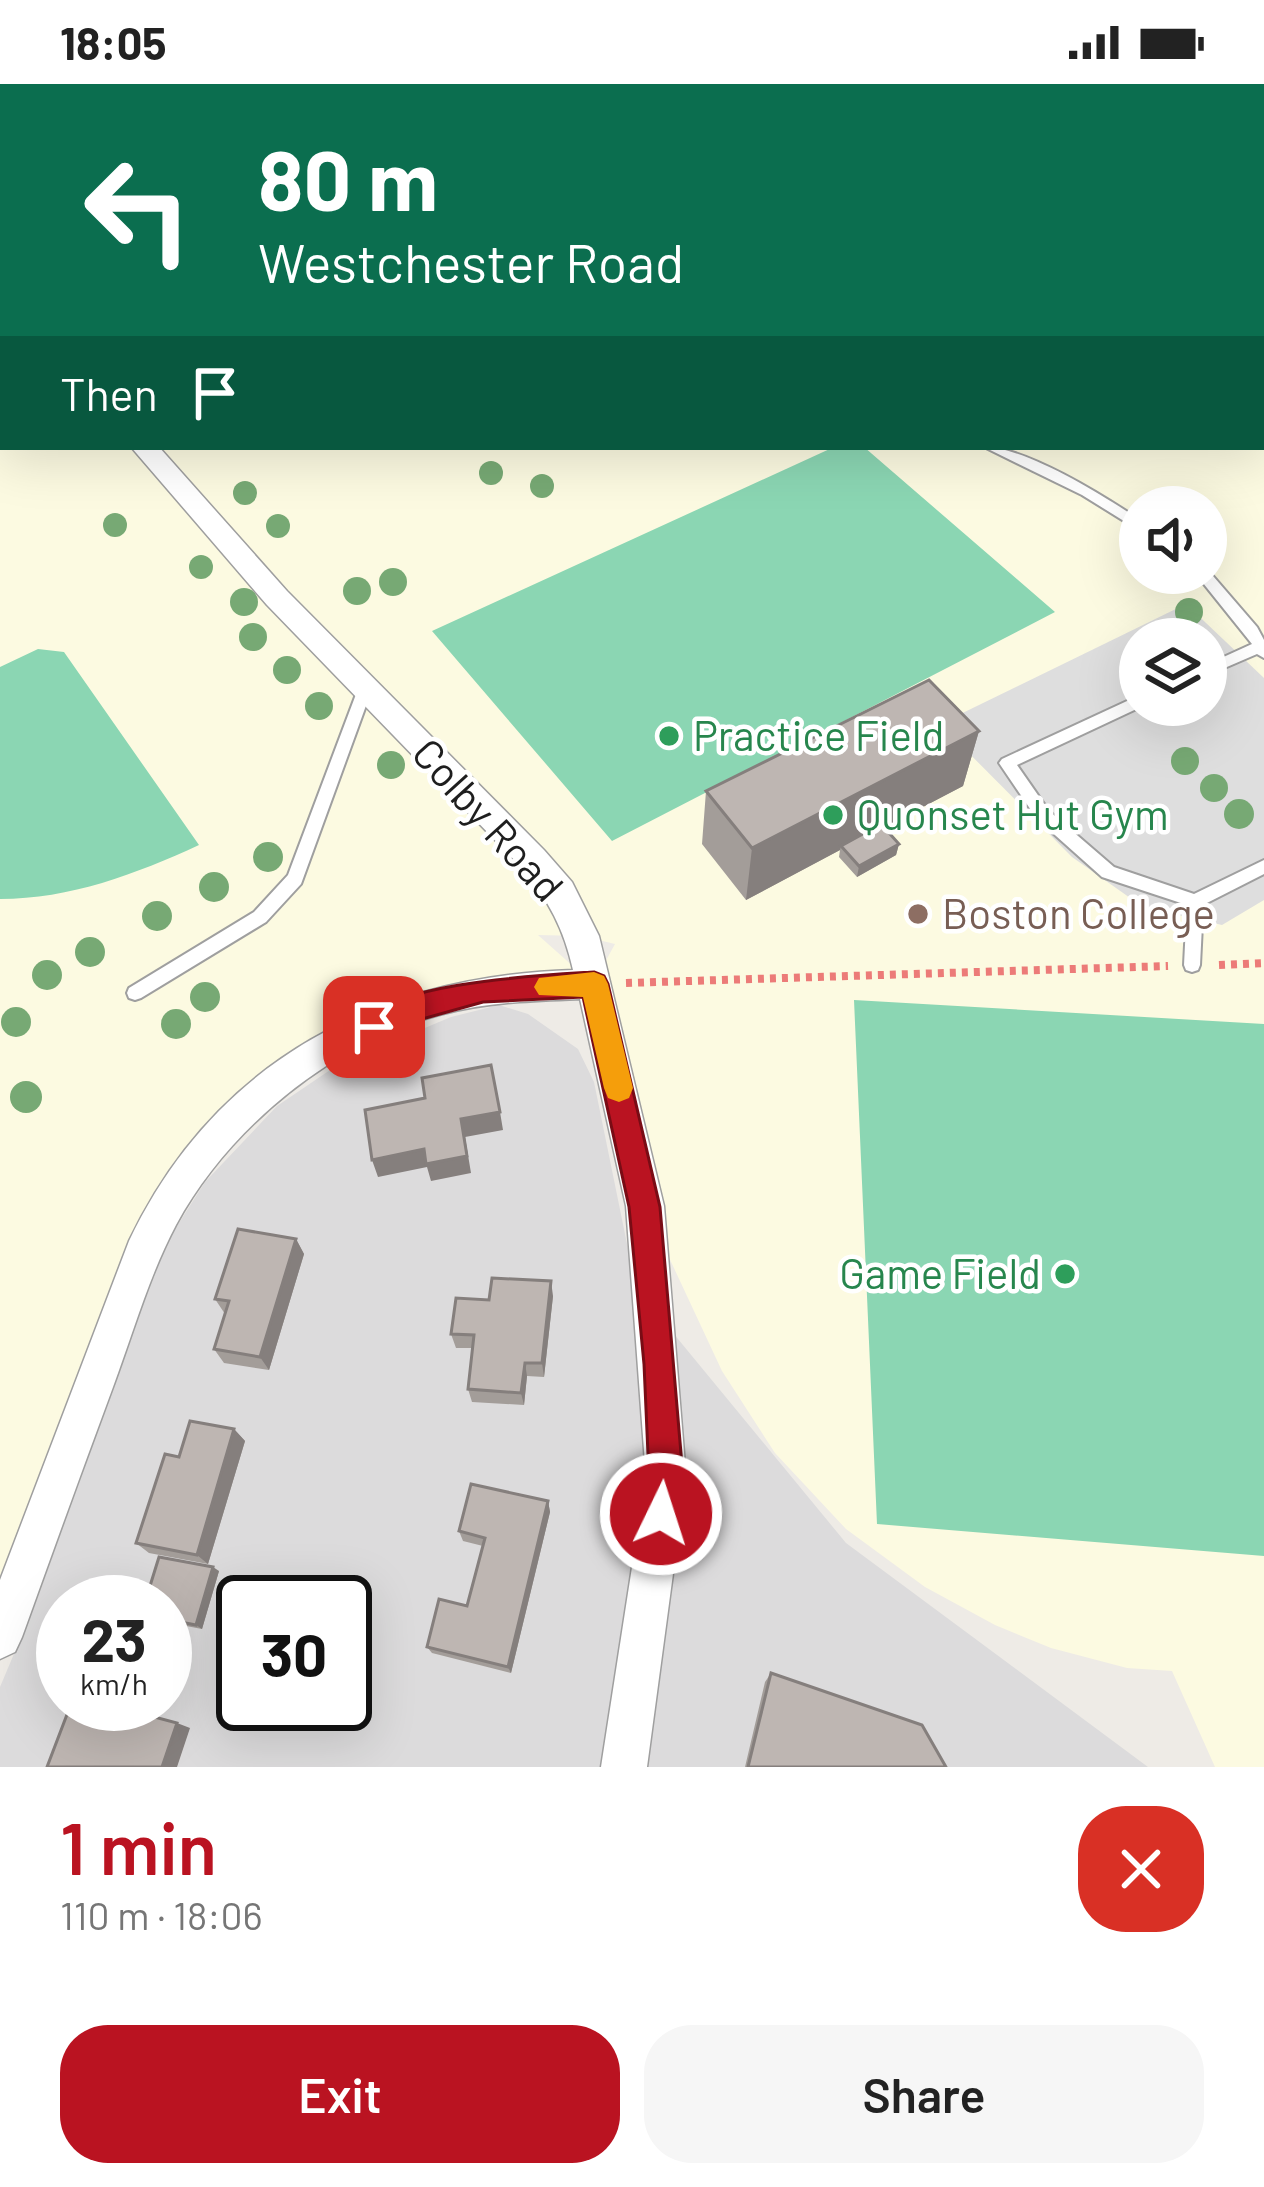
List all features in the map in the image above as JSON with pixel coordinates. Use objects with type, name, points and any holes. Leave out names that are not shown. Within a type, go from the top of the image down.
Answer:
[{"type":"street","name":"Colby Road","points":[[147,450],[228,546],[561,892],[582,936],[645,1207],[666,1477],[624,1767]]},
{"type":"street","points":[[0,1637],[144,1249],[179,1186],[228,1127],[339,1043],[409,1010],[483,990],[594,984]]},
{"type":"lane","points":[[997,450],[1087,492],[1119,513]]},
{"type":"lane","points":[[1220,594],[1252,631],[1261,650],[1227,662]]},
{"type":"lane","points":[[135,993],[260,916],[295,879],[365,689]]},
{"type":"lane","points":[[1119,711],[1007,763],[1043,814],[1108,872],[1195,901],[1264,867]]},
{"type":"lane","points":[[1192,965],[1195,901]]},
{"type":"path","points":[[594,984],[1263,963]]},
{"type":"shaded area","name":"Boston College","points":[[0,450],[1264,450],[1264,1767],[1215,1767],[1172,1671],[1127,1668],[1051,1648],[995,1625],[925,1587],[846,1529],[775,1453],[722,1371],[645,1206],[594,984],[483,990],[339,1043],[179,1186],[0,1637]],"holes":[[[538,935],[582,936],[615,944],[593,984]]]},
{"type":"shaded area","points":[[1186,604],[1201,618],[1157,618]]},
{"type":"shaded area","points":[[1119,637],[1119,726],[1227,726],[1227,643],[1264,678],[1264,900],[1222,925],[1143,907],[1072,857],[940,724]]},
{"type":"shaded area","points":[[499,1005],[528,1014],[578,1049],[594,1082],[636,1288],[846,1543],[1148,1767],[0,1767],[0,1687],[36,1602],[36,1731],[192,1731],[192,1575],[46,1575],[158,1256],[205,1182],[277,1106],[339,1064],[451,1017]]},
{"type":"green space","name":"Practice Field","points":[[827,450],[867,450],[1055,612],[612,841],[432,631]]},
{"type":"green space","points":[[38,649],[64,652],[199,845],[102,883],[52,895],[0,899],[0,667]]},
{"type":"green space","name":"Game Field","points":[[854,1000],[1264,1024],[1264,1556],[877,1524]]},
{"type":"building","points":[[929,680],[979,731],[752,848],[706,791]]},
{"type":"building","points":[[881,824],[899,844],[859,866],[841,846]]},
{"type":"building","points":[[491,1065],[500,1112],[461,1119],[467,1156],[426,1164],[424,1149],[372,1160],[365,1110],[425,1098],[422,1078]]},
{"type":"building","points":[[238,1229],[296,1239],[260,1357],[214,1349],[229,1301],[215,1299]]},
{"type":"building","points":[[492,1278],[551,1281],[542,1363],[525,1363],[521,1393],[468,1389],[474,1335],[451,1334],[456,1298],[489,1300]]},
{"type":"building","points":[[190,1421],[234,1429],[197,1555],[136,1543],[165,1454],[179,1457]]},
{"type":"building","points":[[471,1484],[548,1501],[508,1667],[427,1647],[439,1599],[467,1606],[485,1538],[459,1531]]},
{"type":"building","points":[[159,1557],[213,1567],[196,1625],[192,1624],[192,1575],[153,1575]]},
{"type":"building","points":[[771,1673],[922,1725],[946,1767],[748,1767]]},
{"type":"building","points":[[61,1731],[174,1731],[162,1767],[47,1767]]},
{"type":"slow traffic","points":[[548,987],[594,984],[619,1088]]},
{"type":"place","name":"Practice Field","points":[[669,736]]},
{"type":"place","name":"Quonset Hut Gym","points":[[833,815]]},
{"type":"place","name":"Boston College","points":[[918,914]]},
{"type":"place","name":"Game Field","points":[[1065,1274]]},
{"type":"route","points":[[374,1027],[409,1010],[483,990],[594,984],[645,1207],[666,1477],[661,1514]]}]
